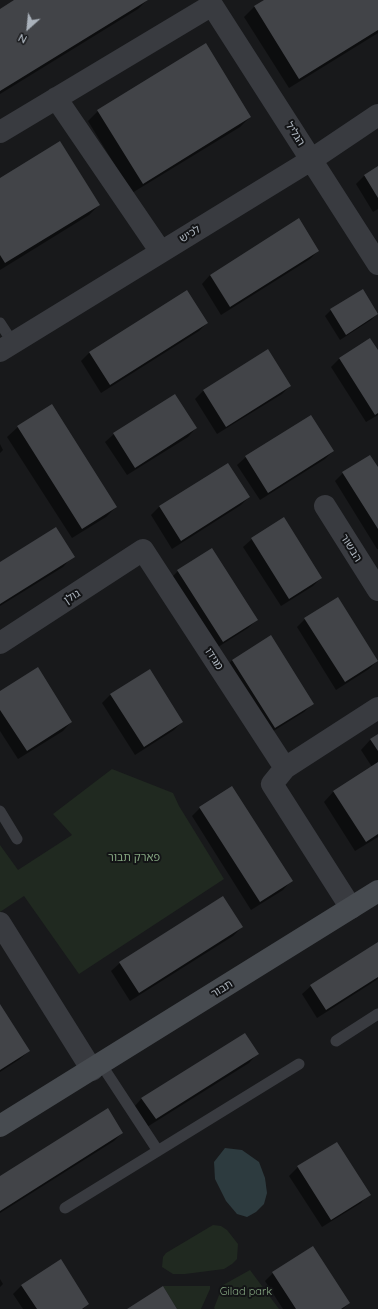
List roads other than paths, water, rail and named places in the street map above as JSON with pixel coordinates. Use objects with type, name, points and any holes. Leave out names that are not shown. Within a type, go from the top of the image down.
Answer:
[{"type":"street","name":"הגליל","points":[[56,98],[212,5],[378,264]]},
{"type":"street","points":[[0,132],[56,98],[161,252]]},
{"type":"street","name":"לכיש","points":[[6,347],[311,160],[378,115]]},
{"type":"street","name":"הבשור","points":[[324,506],[378,590]]},
{"type":"street","name":"גולן","points":[[0,643],[144,550]]},
{"type":"street","name":"מגידו","points":[[144,550],[285,768]]},
{"type":"street","points":[[351,908],[272,784],[285,768],[378,708]]},
{"type":"street","name":"תבור","points":[[0,1126],[378,891]]},
{"type":"street","points":[[0,923],[97,1067]]},
{"type":"lane","points":[[0,323],[6,347]]},
{"type":"lane","points":[[0,811],[17,839]]},
{"type":"lane","points":[[336,1041],[378,1014]]},
{"type":"lane","points":[[65,1208],[299,1064]]},
{"type":"lane","points":[[97,1067],[158,1151]]},
{"type":"park label","name":"פארק תבור","points":[[134,858]]},
{"type":"park label","name":"Gilad park","points":[[246,1292]]}]
